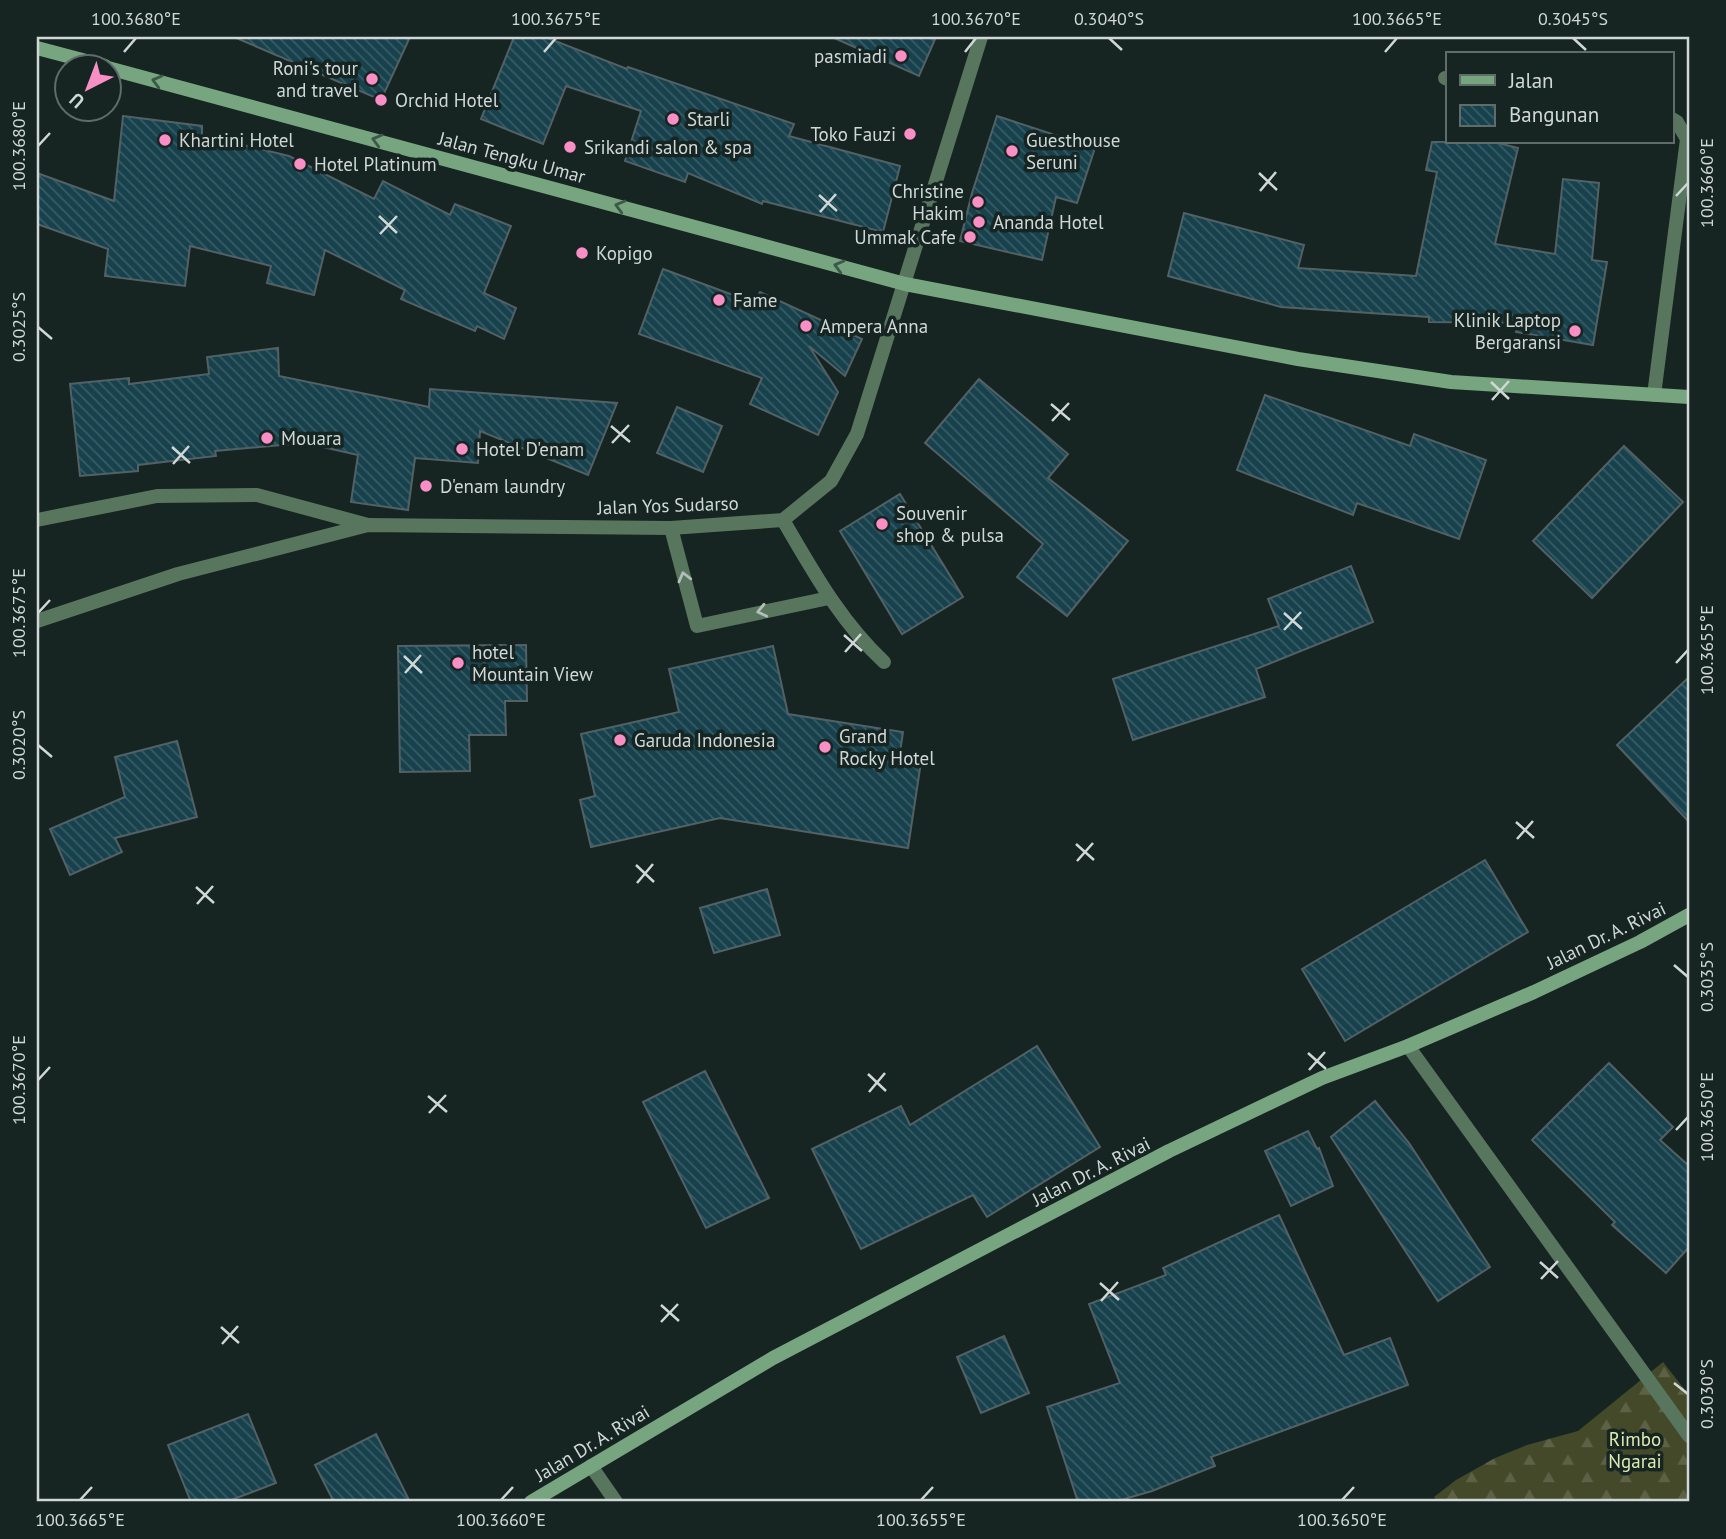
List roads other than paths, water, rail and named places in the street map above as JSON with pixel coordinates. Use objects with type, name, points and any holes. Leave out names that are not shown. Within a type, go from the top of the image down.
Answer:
[{"type":"main road","name":"Jalan Tengku Umar","points":[[122,71],[905,284],[1298,359],[1451,382],[1689,397]]},
{"type":"main road","name":"Jalan Dr. A. Rivai","points":[[531,1502],[773,1358],[1169,1152],[1322,1078],[1408,1046],[1534,992],[1640,942],[1689,915]]},
{"type":"street","points":[[884,662],[862,642],[829,598],[783,520],[831,481],[857,434],[981,37]]},
{"type":"street","points":[[1654,395],[1686,139],[1674,120]]},
{"type":"street","points":[[37,520],[157,496],[257,495],[368,526]]},
{"type":"street","name":"Jalan Yos Sudarso","points":[[37,621],[178,573],[368,526],[671,528],[783,520]]},
{"type":"street","points":[[671,528],[696,626],[829,598]]},
{"type":"street","points":[[1408,1046],[1689,1436]]},
{"type":"street","points":[[591,1466],[615,1502]]},
{"type":"place","name":"pasmiadi","points":[[901,56]]},
{"type":"place","name":"Roni's tour and travel","points":[[372,79]]},
{"type":"place","name":"Orchid Hotel","points":[[381,100]]},
{"type":"place","name":"Starli","points":[[673,119]]},
{"type":"place","name":"Toko Fauzi","points":[[910,134]]},
{"type":"place","name":"Khartini Hotel","points":[[165,140]]},
{"type":"place","name":"Srikandi salon & spa","points":[[570,147]]},
{"type":"place","name":"Guesthouse Seruni","points":[[1012,151]]},
{"type":"place","name":"Hotel Platinum","points":[[300,164]]},
{"type":"place","name":"Christine Hakim","points":[[978,202]]},
{"type":"place","name":"Ananda Hotel","points":[[979,222]]},
{"type":"place","name":"Ummak Cafe","points":[[970,237]]},
{"type":"place","name":"Kopigo","points":[[582,253]]},
{"type":"place","name":"Fame","points":[[719,300]]},
{"type":"place","name":"Ampera Anna","points":[[806,326]]},
{"type":"place","name":"Klinik Laptop Bergaransi","points":[[1575,331]]},
{"type":"place","name":"Mouara","points":[[267,438]]},
{"type":"place","name":"Hotel D'enam","points":[[462,449]]},
{"type":"place","name":"D'enam laundry","points":[[426,486]]},
{"type":"place","name":"Souvenir shop & pulsa","points":[[882,524]]},
{"type":"place","name":"hotel Mountain View","points":[[458,663]]},
{"type":"place","name":"Garuda Indonesia","points":[[620,740]]},
{"type":"place","name":"Grand Rocky Hotel","points":[[825,747]]},
{"type":"park label","name":"Rimbo Ngarai","points":[[1635,1450]]}]
